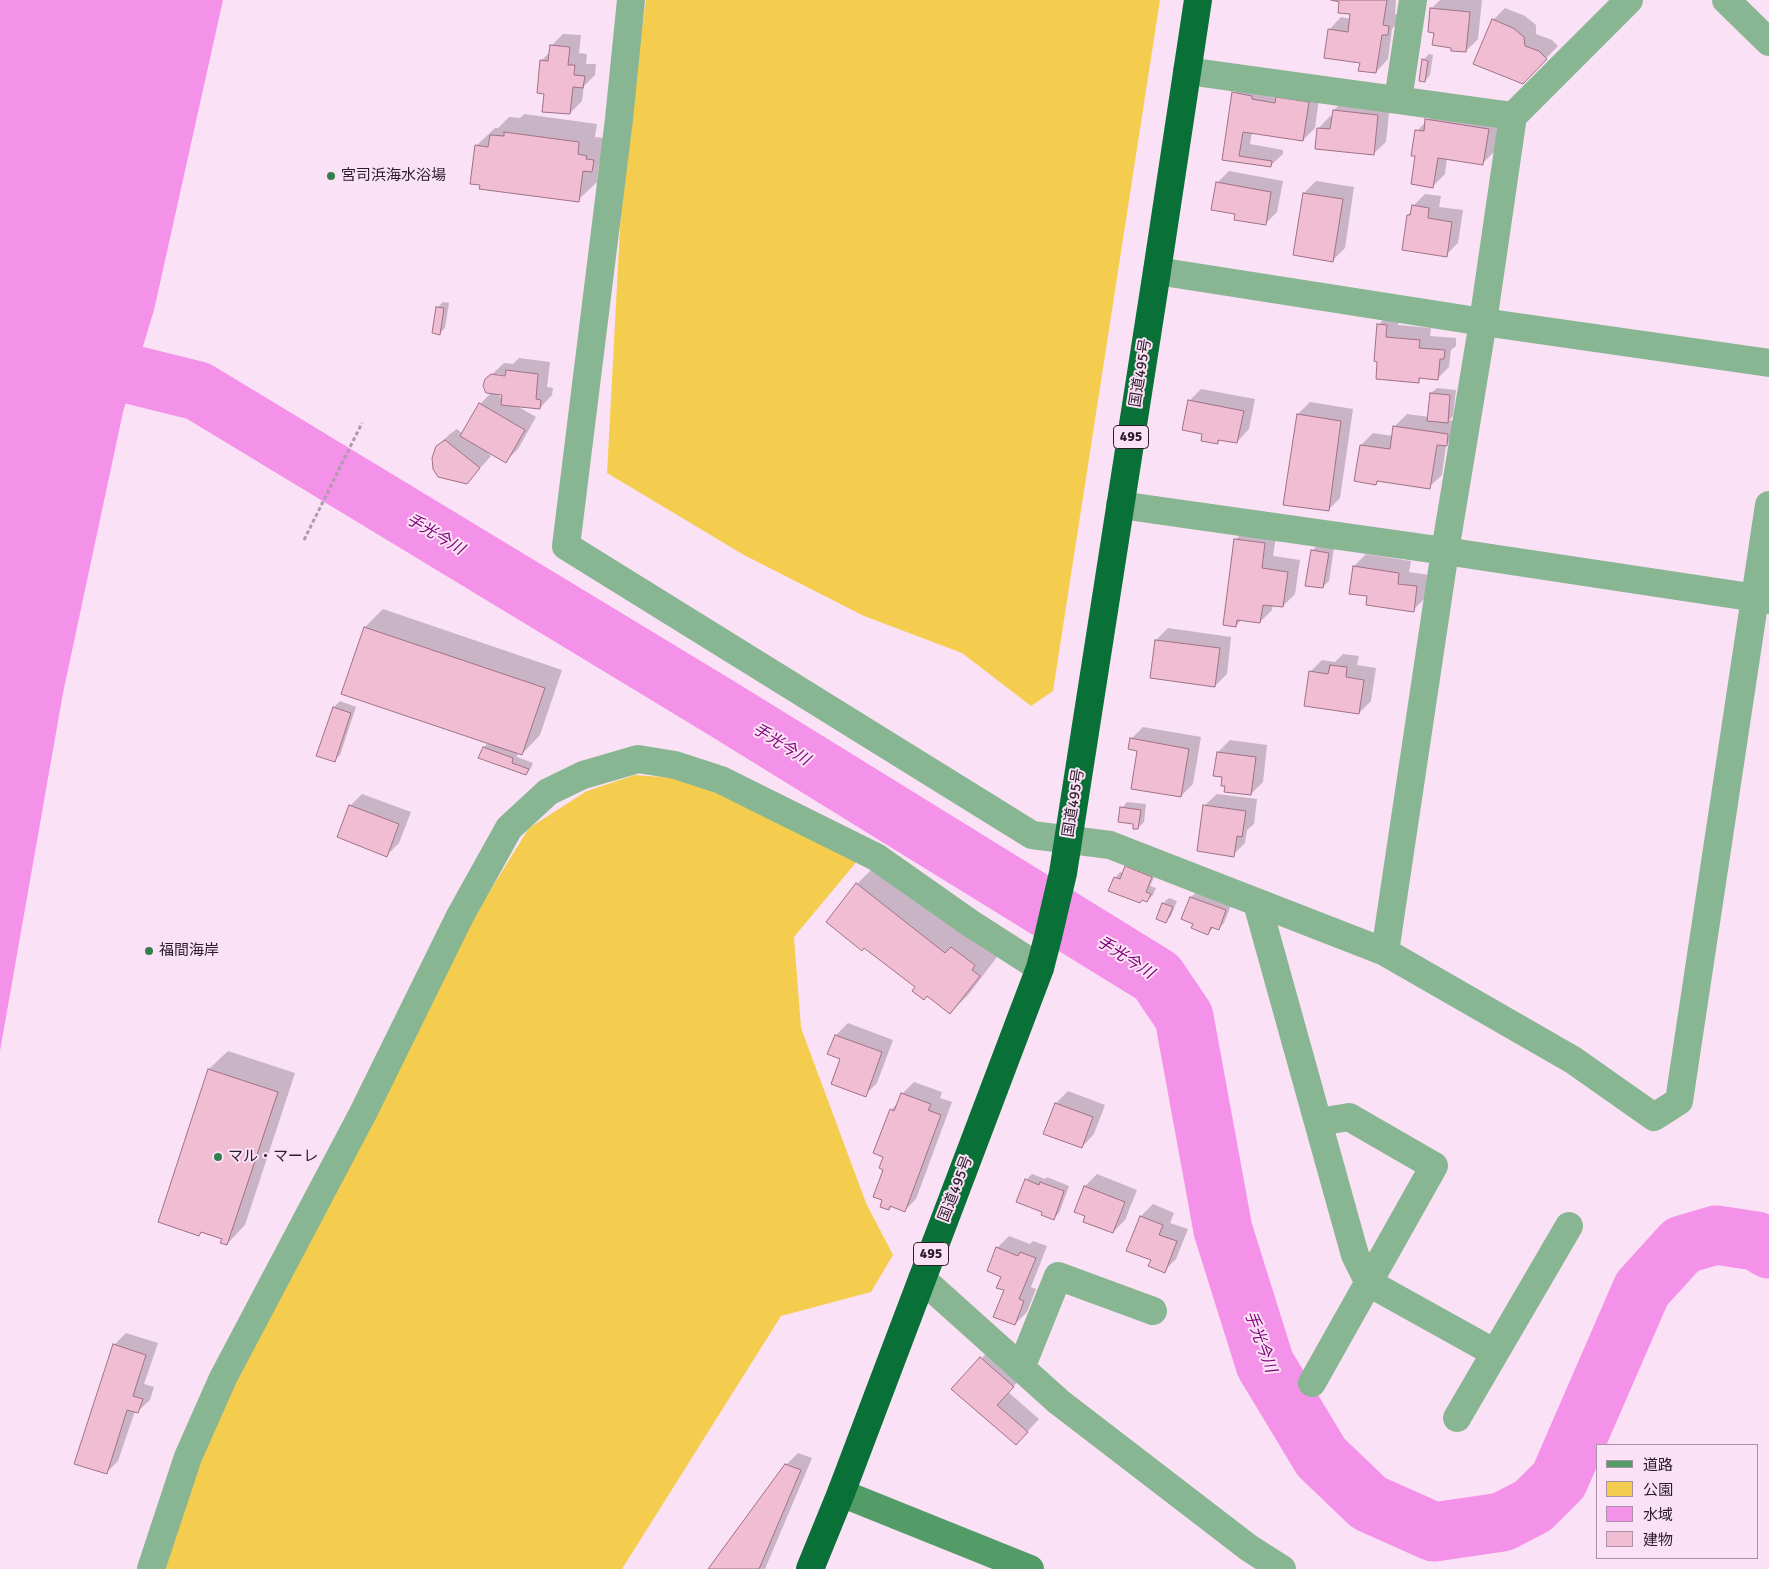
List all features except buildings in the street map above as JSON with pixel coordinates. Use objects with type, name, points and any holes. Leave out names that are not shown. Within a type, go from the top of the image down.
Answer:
[{"type":"highway","name":"国道495号","points":[[810,1569],[841,1493],[1040,968],[1048,937],[1063,873],[1198,0]]},
{"type":"street","points":[[631,0],[618,129],[566,546],[1032,835],[1110,845],[1385,952],[1573,1060],[1654,1117],[1679,1102],[1762,599],[1769,505]]},
{"type":"street","points":[[1398,100],[1413,0]]},
{"type":"street","points":[[1385,952],[1445,551],[1483,322],[1513,116],[1629,0]]},
{"type":"street","points":[[1739,4],[1769,42]]},
{"type":"street","points":[[1187,71],[1513,116]]},
{"type":"street","points":[[1157,271],[1483,322],[1769,363]]},
{"type":"street","points":[[1120,505],[1445,551],[1762,599]]},
{"type":"street","points":[[151,1569],[188,1457],[223,1378],[363,1113],[460,916],[509,828],[548,792],[583,775],[638,759],[674,765],[721,780],[876,857],[970,924],[1040,968]]},
{"type":"street","points":[[1257,903],[1355,1255],[1369,1283],[1495,1353]]},
{"type":"street","points":[[1312,1383],[1434,1166],[1348,1117],[1319,1122]]},
{"type":"street","points":[[1457,1418],[1569,1226]]},
{"type":"street","points":[[1022,1368],[1058,1276],[1153,1312]]},
{"type":"street","points":[[922,1279],[1059,1402],[1249,1548],[1282,1569]]},
{"type":"street","points":[[841,1493],[1030,1569]]},
{"type":"path","points":[[304,540],[362,423]]},
{"type":"green space","points":[[646,0],[1160,0],[1053,691],[1031,706],[962,653],[864,616],[744,555],[607,473],[624,153]]},
{"type":"green space","points":[[635,775],[673,778],[744,802],[858,860],[794,937],[801,1028],[866,1203],[893,1255],[871,1292],[781,1316],[622,1569],[163,1569],[214,1424],[470,923],[529,828],[587,791]]},
{"type":"water","points":[[0,0],[223,0],[154,310],[123,412],[63,693],[0,1051]]},
{"type":"waterway","name":"手光今川","points":[[101,367],[198,391],[723,709],[1157,977],[1184,1017],[1223,1230],[1265,1364],[1321,1457],[1369,1503],[1434,1532],[1502,1522],[1533,1506],[1559,1480],[1642,1289],[1682,1245],[1716,1235],[1756,1241],[1769,1249]]},
{"type":"place","name":"宮司浜海水浴場","points":[[331,176]]},
{"type":"place","name":"福間海岸","points":[[149,951]]},
{"type":"place","name":"マル・マーレ","points":[[218,1157]]}]
